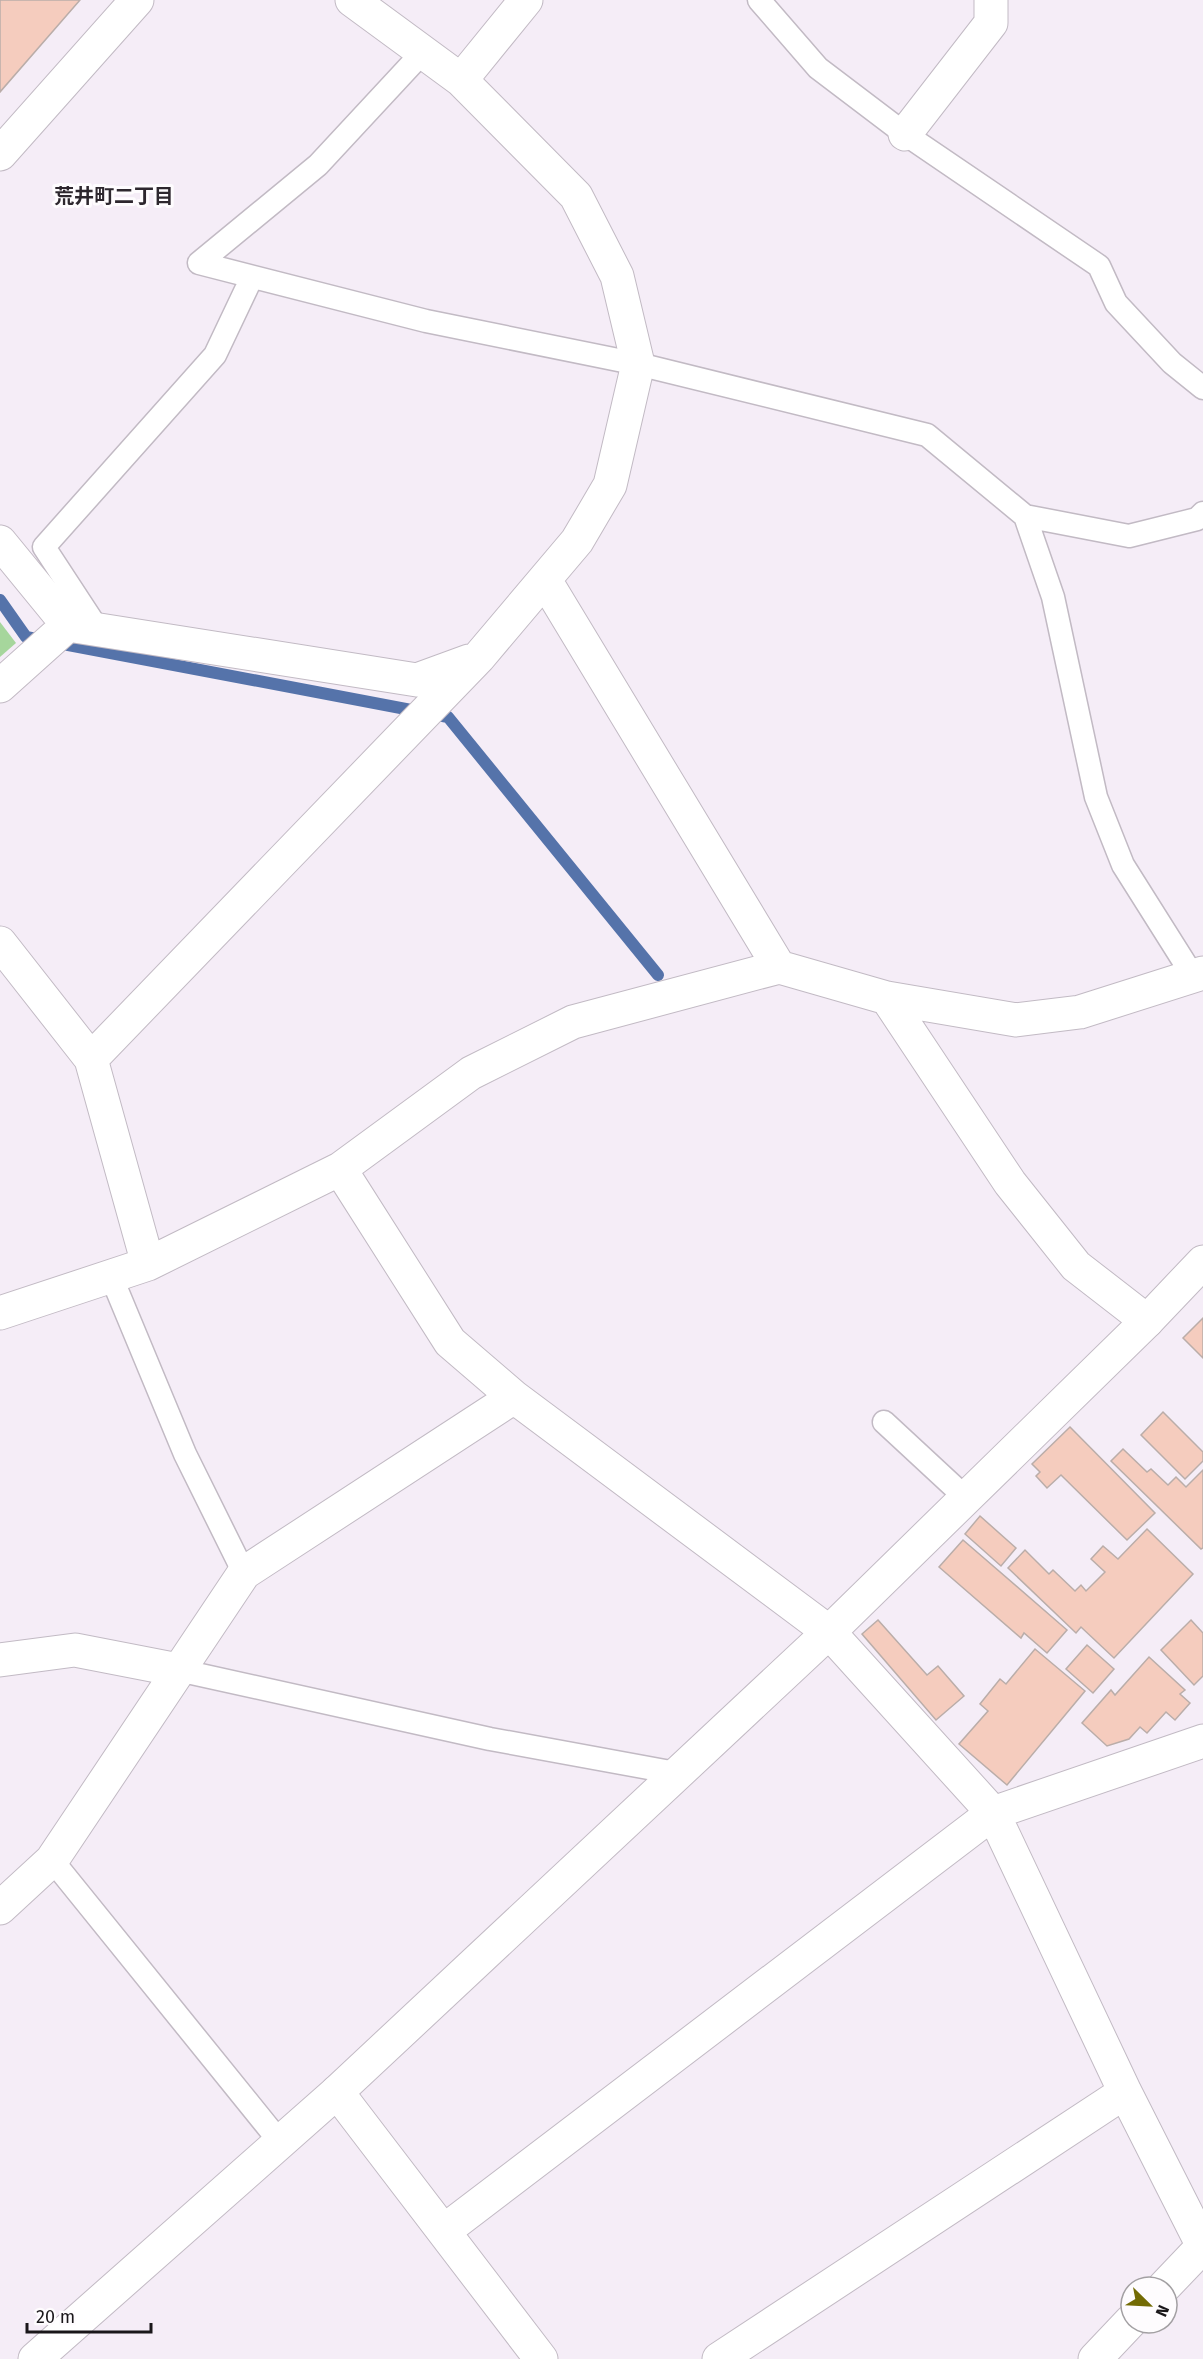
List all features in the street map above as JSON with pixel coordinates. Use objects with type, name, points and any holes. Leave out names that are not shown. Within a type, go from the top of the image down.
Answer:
[{"type":"street","points":[[0,154],[137,0]]},
{"type":"street","points":[[91,1059],[479,657],[577,541],[610,485],[638,364],[617,276],[576,196],[461,80],[352,0]]},
{"type":"street","points":[[461,80],[526,0]]},
{"type":"street","points":[[905,134],[991,23],[991,0]]},
{"type":"street","points":[[0,542],[77,628],[417,680],[479,657]]},
{"type":"street","points":[[545,580],[779,967]]},
{"type":"street","points":[[0,686],[27,662],[77,628]]},
{"type":"street","points":[[0,943],[91,1059],[148,1264]]},
{"type":"street","points":[[0,1313],[148,1264],[340,1169],[471,1073],[573,1022],[779,967],[887,998],[1016,1020],[1080,1012],[1198,974]]},
{"type":"street","points":[[887,998],[1010,1183],[1076,1266],[1148,1321]]},
{"type":"street","points":[[340,1169],[450,1342],[514,1397],[829,1632],[993,1814],[1125,2092],[1203,2246],[1175,2275]]},
{"type":"street","points":[[35,2359],[337,2092],[829,1632],[1148,1321],[1203,1262]]},
{"type":"street","points":[[0,1908],[52,1860],[244,1573],[514,1397]]},
{"type":"street","points":[[0,1660],[75,1650],[178,1670]]},
{"type":"street","points":[[444,2231],[993,1814],[1203,1742]]},
{"type":"street","points":[[337,2092],[541,2359]]},
{"type":"street","points":[[719,2359],[1125,2092]]},
{"type":"street","points":[[1095,2359],[1119,2334]]},
{"type":"lane","points":[[759,0],[818,69],[905,134],[1099,266],[1116,303],[1172,363],[1203,388]]},
{"type":"lane","points":[[422,53],[318,165],[199,263],[426,321],[638,364],[927,435],[1025,516],[1129,536],[1197,519],[1203,513]]},
{"type":"lane","points":[[77,628],[44,547],[215,356],[252,277]]},
{"type":"lane","points":[[1025,516],[1053,597],[1096,797],[1123,865],[1198,974]]},
{"type":"lane","points":[[111,1276],[185,1454],[244,1573]]},
{"type":"lane","points":[[884,1422],[966,1498]]},
{"type":"lane","points":[[178,1670],[490,1739],[676,1773]]},
{"type":"lane","points":[[52,1860],[280,2142]]},
{"type":"green space","points":[[0,622],[16,643],[0,657]]},
{"type":"building","points":[[0,0],[80,0],[0,92]]},
{"type":"building","points":[[1203,1318],[1203,1358],[1183,1338]]},
{"type":"building","points":[[1163,1412],[1203,1452],[1203,1461],[1185,1479],[1141,1435]]},
{"type":"building","points":[[1070,1427],[1155,1513],[1127,1540],[1061,1475],[1047,1488],[1036,1476],[1040,1472],[1032,1464]]},
{"type":"building","points":[[1123,1449],[1147,1472],[1151,1469],[1168,1485],[1176,1477],[1186,1487],[1203,1470],[1203,1548],[1201,1549],[1111,1461]]},
{"type":"building","points":[[980,1516],[1016,1548],[1001,1566],[965,1534]]},
{"type":"building","points":[[1147,1529],[1193,1574],[1114,1658],[1081,1627],[1076,1633],[1008,1568],[1025,1550],[1049,1574],[1053,1570],[1075,1591],[1081,1585],[1086,1591],[1105,1572],[1091,1559],[1103,1546],[1118,1559]]},
{"type":"building","points":[[963,1540],[1067,1630],[1047,1653],[1024,1633],[1021,1638],[939,1567]]},
{"type":"building","points":[[878,1620],[927,1675],[938,1666],[964,1696],[936,1720],[862,1634]]},
{"type":"building","points":[[1191,1620],[1203,1633],[1203,1676],[1194,1685],[1161,1650]]},
{"type":"building","points":[[1087,1645],[1114,1669],[1093,1693],[1066,1669]]},
{"type":"building","points":[[1035,1649],[1085,1691],[1007,1785],[959,1744],[988,1711],[980,1704],[1000,1679],[1006,1684]]},
{"type":"building","points":[[1149,1657],[1185,1690],[1180,1694],[1190,1703],[1175,1720],[1166,1712],[1147,1733],[1140,1727],[1129,1739],[1107,1746],[1082,1723],[1111,1690],[1115,1695]]},
{"type":"waterway","points":[[0,600],[26,637],[448,717],[658,975]]},
{"type":"district","name":"荒井町二丁目","points":[[114,196]]}]
